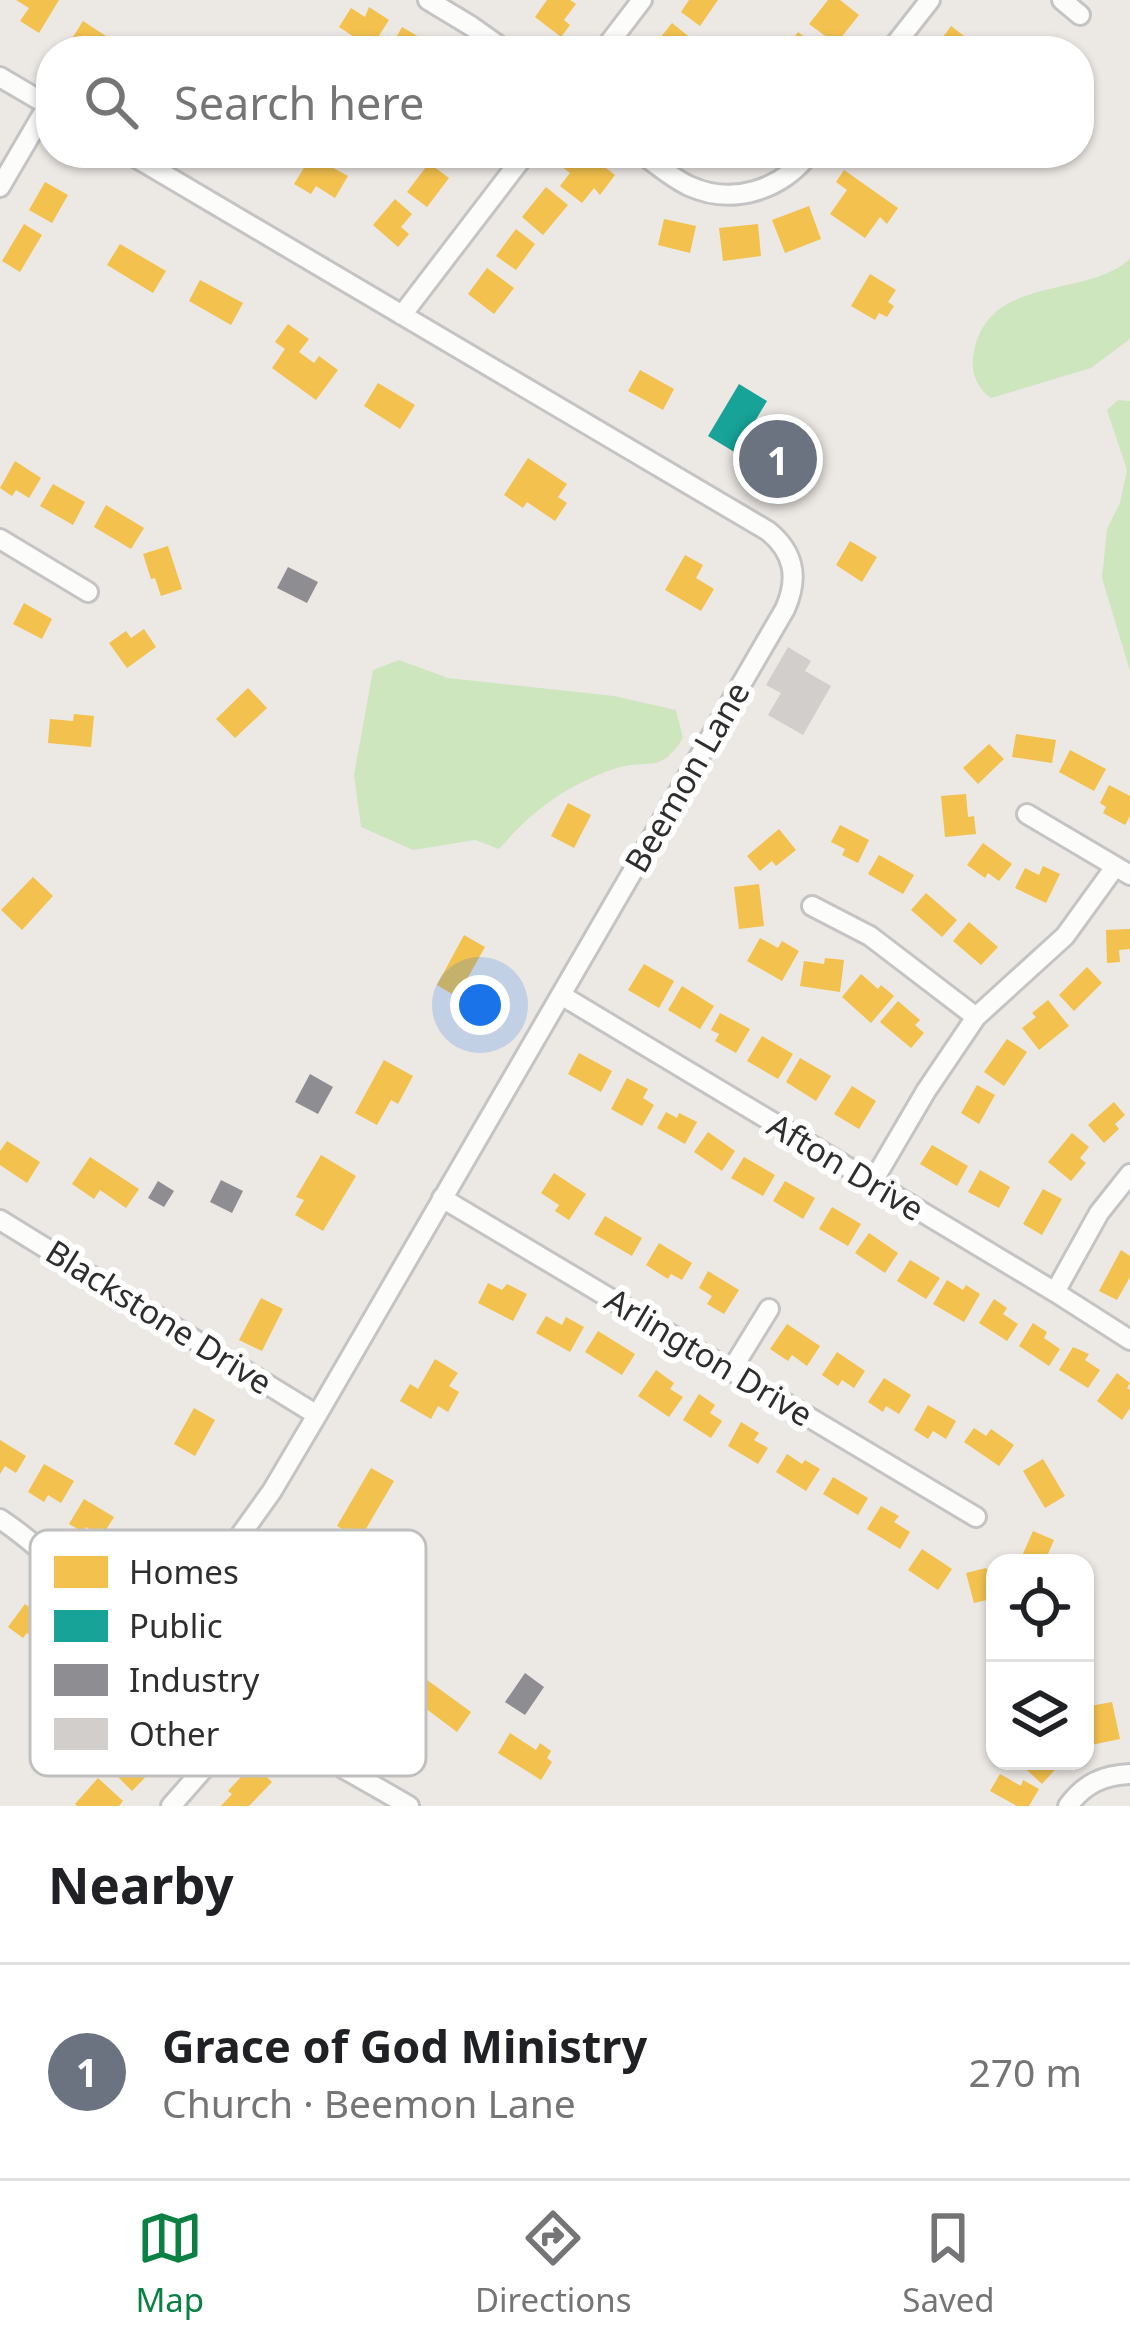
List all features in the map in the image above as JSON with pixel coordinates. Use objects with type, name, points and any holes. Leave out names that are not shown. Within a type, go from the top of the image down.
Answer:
[{"type":"street","points":[[428,0],[486,36]]},
{"type":"street","points":[[614,36],[642,0]]},
{"type":"street","points":[[902,36],[930,0]]},
{"type":"street","points":[[1062,0],[1080,15]]},
{"type":"street","points":[[0,77],[36,98]]},
{"type":"street","points":[[0,187],[36,127]]},
{"type":"street","name":"Beemon Lane","points":[[153,168],[768,531],[786,549],[793,585],[785,608],[561,995],[272,1491],[244,1530]]},
{"type":"street","points":[[402,315],[515,168]]},
{"type":"street","points":[[661,168],[691,187],[730,195],[767,188],[795,168]]},
{"type":"street","points":[[0,538],[88,592]]},
{"type":"street","points":[[872,1183],[976,1017],[1065,936],[1122,871],[1028,814]]},
{"type":"street","points":[[812,906],[870,936],[976,1017]]},
{"type":"street","name":"Afton Drive","points":[[561,995],[1130,1340]]},
{"type":"street","points":[[1055,1292],[1099,1213],[1130,1174]]},
{"type":"street","name":"Arlington Drive","points":[[442,1198],[976,1517]]},
{"type":"street","name":"Blackstone Drive","points":[[0,1220],[317,1415]]},
{"type":"street","points":[[732,1370],[769,1309]]},
{"type":"street","points":[[0,1519],[30,1542]]},
{"type":"street","points":[[1068,1806],[1084,1788],[1101,1779],[1130,1774]]},
{"type":"street","points":[[171,1806],[197,1776]]},
{"type":"street","points":[[357,1776],[409,1806]]},
{"type":"green space","points":[[1130,259],[1130,339],[1091,368],[991,398],[982,390],[974,375],[973,358],[981,331],[996,312],[1016,300],[1111,271]]},
{"type":"green space","points":[[1118,400],[1130,401],[1130,671],[1102,578],[1107,529],[1120,503],[1127,470],[1107,410]]},
{"type":"green space","points":[[399,660],[448,678],[614,696],[676,710],[683,738],[661,761],[612,770],[562,793],[499,849],[475,840],[413,850],[361,827],[354,775],[373,670]]},
{"type":"building: Homes","points":[[16,0],[59,0],[39,33],[20,21],[29,8]]},
{"type":"building: Homes","points":[[547,0],[576,4],[564,20],[570,25],[562,36],[535,17]]},
{"type":"building: Homes","points":[[689,0],[718,0],[700,26],[681,12]]},
{"type":"building: Homes","points":[[828,0],[840,0],[859,15],[842,36],[825,36],[809,24]]},
{"type":"building: Homes","points":[[369,7],[389,20],[379,36],[353,36],[339,27],[351,8],[365,17]]},
{"type":"building: Homes","points":[[83,21],[106,36],[74,36]]},
{"type":"building: Homes","points":[[672,23],[688,36],[662,36]]},
{"type":"building: Homes","points":[[951,26],[964,36],[944,36]]},
{"type":"building: Homes","points":[[402,27],[418,36],[397,36]]},
{"type":"building: Homes","points":[[304,168],[333,168],[348,176],[335,198],[316,186],[311,194],[294,184]]},
{"type":"building: Homes","points":[[425,168],[436,168],[449,178],[427,207],[407,192]]},
{"type":"building: Homes","points":[[564,168],[606,168],[615,175],[600,195],[594,188],[582,203],[560,186],[570,173]]},
{"type":"building: Homes","points":[[844,170],[898,208],[887,224],[880,217],[865,238],[830,214],[847,190],[836,182]]},
{"type":"building: Homes","points":[[45,182],[68,195],[52,223],[29,210]]},
{"type":"building: Homes","points":[[546,187],[568,205],[543,235],[522,217]]},
{"type":"building: Homes","points":[[395,199],[412,214],[401,227],[409,234],[398,247],[373,225]]},
{"type":"building: Homes","points":[[809,206],[821,239],[785,253],[772,220]]},
{"type":"building: Homes","points":[[664,219],[696,226],[690,253],[658,245]]},
{"type":"building: Homes","points":[[24,224],[42,235],[20,272],[2,261]]},
{"type":"building: Homes","points":[[758,224],[761,256],[723,261],[719,228]]},
{"type":"building: Homes","points":[[516,229],[535,244],[516,270],[496,256]]},
{"type":"building: Homes","points":[[120,244],[166,271],[153,293],[107,265]]},
{"type":"building: Homes","points":[[487,268],[514,288],[494,314],[468,294]]},
{"type":"building: Homes","points":[[870,274],[896,290],[888,302],[894,306],[887,317],[879,313],[875,320],[851,306]]},
{"type":"building: Homes","points":[[200,280],[243,303],[231,325],[189,301]]},
{"type":"building: Homes","points":[[288,324],[309,339],[299,352],[314,363],[319,356],[338,370],[316,400],[272,368],[285,349],[275,342]]},
{"type":"building: Homes","points":[[640,370],[674,389],[663,410],[628,391]]},
{"type":"building: Homes","points":[[378,383],[415,405],[400,429],[364,406]]},
{"type":"building: Homes","points":[[528,458],[567,484],[558,497],[567,503],[555,521],[527,502],[523,508],[504,495]]},
{"type":"building: Homes","points":[[15,461],[41,478],[29,498],[16,490],[12,496],[0,488]]},
{"type":"building: Homes","points":[[53,484],[85,502],[73,525],[40,506]]},
{"type":"building: Homes","points":[[106,505],[144,528],[131,549],[94,527]]},
{"type":"building: Homes","points":[[850,541],[877,557],[862,582],[836,565]]},
{"type":"building: Homes","points":[[168,546],[182,589],[161,596],[143,554]]},
{"type":"building: Homes","points":[[685,555],[703,565],[696,578],[714,589],[701,611],[665,590]]},
{"type":"building: Homes","points":[[24,603],[52,619],[42,639],[13,624]]},
{"type":"building: Homes","points":[[144,629],[156,647],[127,668],[109,643],[126,631],[131,638]]},
{"type":"building: Homes","points":[[248,688],[267,708],[235,738],[216,719]]},
{"type":"building: Homes","points":[[74,714],[94,716],[91,747],[48,743],[50,719],[73,721]]},
{"type":"building: Homes","points":[[1016,734],[1056,740],[1052,763],[1012,757]]},
{"type":"building: Homes","points":[[989,744],[1004,759],[978,784],[963,768]]},
{"type":"building: Homes","points":[[1070,750],[1106,769],[1094,791],[1059,772]]},
{"type":"building: Homes","points":[[1109,785],[1130,796],[1125,825],[1103,813],[1106,807],[1100,803]]},
{"type":"building: Homes","points":[[966,794],[968,817],[974,816],[976,834],[945,837],[941,796]]},
{"type":"building: Homes","points":[[568,803],[591,815],[574,848],[551,836]]},
{"type":"building: Homes","points":[[840,825],[869,840],[858,863],[831,842]]},
{"type":"building: Homes","points":[[779,829],[796,850],[776,866],[772,861],[760,871],[747,856]]},
{"type":"building: Homes","points":[[983,843],[1012,864],[999,881],[967,865]]},
{"type":"building: Homes","points":[[879,855],[914,875],[903,894],[868,874]]},
{"type":"building: Homes","points":[[1043,866],[1060,874],[1046,903],[1015,888],[1025,868],[1039,875]]},
{"type":"building: Homes","points":[[33,877],[53,896],[22,930],[1,910]]},
{"type":"building: Homes","points":[[759,884],[764,926],[739,929],[734,887]]},
{"type":"building: Homes","points":[[926,893],[957,920],[942,937],[911,910]]},
{"type":"building: Homes","points":[[969,922],[998,947],[981,965],[953,941]]},
{"type":"building: Homes","points":[[1130,929],[1130,949],[1119,950],[1120,962],[1107,963],[1106,930]]},
{"type":"building: Homes","points":[[464,935],[485,947],[457,997],[437,985]]},
{"type":"building: Homes","points":[[760,938],[778,948],[782,941],[799,951],[782,981],[747,961]]},
{"type":"building: Homes","points":[[825,958],[844,960],[840,992],[800,986],[804,961],[824,964]]},
{"type":"building: Homes","points":[[644,964],[674,981],[659,1008],[628,990]]},
{"type":"building: Homes","points":[[1087,967],[1102,983],[1074,1011],[1059,995]]},
{"type":"building: Homes","points":[[861,974],[894,996],[871,1023],[842,997]]},
{"type":"building: Homes","points":[[682,986],[714,1006],[700,1029],[668,1010]]},
{"type":"building: Homes","points":[[1048,1000],[1069,1026],[1039,1050],[1022,1028]]},
{"type":"building: Homes","points":[[898,1001],[920,1020],[915,1025],[924,1033],[911,1048],[880,1022]]},
{"type":"building: Homes","points":[[720,1013],[750,1029],[736,1053],[715,1041],[719,1034],[711,1030]]},
{"type":"building: Homes","points":[[762,1036],[793,1054],[778,1079],[747,1061]]},
{"type":"building: Homes","points":[[1007,1039],[1027,1052],[1004,1086],[984,1072]]},
{"type":"building: Homes","points":[[579,1053],[612,1071],[601,1092],[568,1074]]},
{"type":"building: Homes","points":[[800,1058],[831,1076],[816,1101],[786,1082]]},
{"type":"building: Homes","points":[[384,1060],[413,1076],[398,1104],[391,1100],[377,1125],[355,1113]]},
{"type":"building: Homes","points":[[627,1078],[648,1089],[643,1098],[654,1105],[642,1126],[611,1109]]},
{"type":"building: Homes","points":[[977,1085],[995,1095],[979,1124],[961,1113]]},
{"type":"building: Homes","points":[[852,1086],[876,1101],[859,1129],[834,1114]]},
{"type":"building: Homes","points":[[1114,1102],[1125,1115],[1115,1124],[1119,1129],[1104,1143],[1088,1125]]},
{"type":"building: Homes","points":[[666,1112],[697,1122],[685,1144],[657,1128]]},
{"type":"building: Homes","points":[[708,1132],[735,1151],[722,1171],[694,1152]]},
{"type":"building: Homes","points":[[1072,1133],[1089,1147],[1080,1158],[1086,1163],[1071,1181],[1048,1162]]},
{"type":"building: Homes","points":[[7,1141],[40,1162],[27,1183],[0,1165],[0,1151]]},
{"type":"building: Homes","points":[[932,1145],[968,1166],[957,1186],[920,1164]]},
{"type":"building: Homes","points":[[321,1155],[356,1176],[323,1231],[295,1215],[304,1200],[296,1197]]},
{"type":"building: Homes","points":[[90,1157],[139,1189],[126,1208],[100,1190],[94,1199],[72,1184]]},
{"type":"building: Homes","points":[[744,1157],[775,1175],[763,1196],[731,1178]]},
{"type":"building: Homes","points":[[980,1170],[1010,1187],[999,1208],[968,1192]]},
{"type":"building: Homes","points":[[554,1173],[586,1194],[569,1220],[555,1211],[559,1205],[541,1193]]},
{"type":"building: Homes","points":[[785,1181],[815,1198],[803,1219],[773,1201]]},
{"type":"building: Homes","points":[[1043,1189],[1062,1199],[1042,1235],[1023,1224]]},
{"type":"building: Homes","points":[[832,1207],[861,1224],[848,1246],[819,1229]]},
{"type":"building: Homes","points":[[605,1216],[642,1238],[632,1256],[594,1234]]},
{"type":"building: Homes","points":[[869,1233],[898,1253],[885,1273],[855,1253]]},
{"type":"building: Homes","points":[[659,1243],[692,1263],[682,1280],[671,1274],[668,1279],[646,1265]]},
{"type":"building: Homes","points":[[1121,1250],[1130,1256],[1130,1277],[1117,1300],[1099,1291]]},
{"type":"building: Homes","points":[[910,1260],[940,1278],[926,1299],[897,1281]]},
{"type":"building: Homes","points":[[708,1271],[739,1290],[724,1314],[707,1304],[712,1296],[699,1288]]},
{"type":"building: Homes","points":[[947,1280],[980,1294],[964,1322],[933,1304]]},
{"type":"building: Homes","points":[[488,1283],[502,1290],[507,1284],[527,1294],[513,1321],[478,1303]]},
{"type":"building: Homes","points":[[261,1298],[283,1309],[262,1351],[239,1340]]},
{"type":"building: Homes","points":[[994,1299],[1007,1308],[1003,1314],[1018,1324],[1007,1341],[979,1323]]},
{"type":"building: Homes","points":[[546,1316],[562,1325],[566,1317],[584,1327],[570,1352],[536,1333]]},
{"type":"building: Homes","points":[[1033,1323],[1060,1349],[1049,1366],[1019,1346]]},
{"type":"building: Homes","points":[[787,1324],[820,1346],[807,1366],[792,1355],[788,1361],[770,1349]]},
{"type":"building: Homes","points":[[598,1331],[635,1354],[622,1375],[585,1352]]},
{"type":"building: Homes","points":[[1073,1347],[1089,1354],[1085,1360],[1100,1370],[1088,1388],[1059,1370]]},
{"type":"building: Homes","points":[[837,1352],[865,1371],[854,1388],[842,1380],[838,1386],[822,1375]]},
{"type":"building: Homes","points":[[435,1359],[458,1373],[449,1386],[459,1392],[448,1412],[438,1406],[431,1419],[400,1401],[410,1384],[418,1389]]},
{"type":"building: Homes","points":[[656,1370],[683,1397],[669,1417],[638,1396]]},
{"type":"building: Homes","points":[[1117,1373],[1130,1383],[1130,1408],[1122,1420],[1097,1401]]},
{"type":"building: Homes","points":[[884,1378],[911,1395],[899,1414],[886,1406],[883,1412],[868,1402]]},
{"type":"building: Homes","points":[[699,1394],[715,1405],[710,1413],[722,1421],[711,1438],[683,1420]]},
{"type":"building: Homes","points":[[928,1405],[956,1421],[946,1439],[933,1431],[928,1439],[914,1430]]},
{"type":"building: Homes","points":[[194,1408],[215,1420],[195,1456],[174,1444]]},
{"type":"building: Homes","points":[[741,1422],[759,1433],[754,1440],[768,1448],[758,1464],[728,1446]]},
{"type":"building: Homes","points":[[974,1428],[986,1436],[991,1429],[1014,1445],[999,1466],[964,1442]]},
{"type":"building: Homes","points":[[0,1440],[26,1456],[16,1473],[5,1466],[0,1474]]},
{"type":"building: Homes","points":[[787,1454],[820,1469],[806,1491],[776,1472]]},
{"type":"building: Homes","points":[[1043,1459],[1065,1496],[1045,1508],[1023,1471]]},
{"type":"building: Homes","points":[[44,1464],[74,1481],[61,1503],[48,1495],[44,1502],[28,1492]]},
{"type":"building: Homes","points":[[371,1468],[394,1481],[365,1530],[337,1526]]},
{"type":"building: Homes","points":[[833,1477],[868,1498],[858,1515],[823,1494]]},
{"type":"building: Homes","points":[[84,1499],[114,1517],[106,1530],[80,1530],[69,1524]]},
{"type":"building: Homes","points":[[881,1506],[899,1516],[894,1522],[910,1532],[900,1549],[867,1529]]},
{"type":"building: Homes","points":[[1033,1531],[1054,1540],[1048,1554],[1023,1554]]},
{"type":"building: Homes","points":[[922,1549],[952,1569],[938,1590],[908,1570]]},
{"type":"building: Homes","points":[[986,1568],[986,1600],[974,1603],[966,1573]]},
{"type":"building: Homes","points":[[25,1604],[30,1608],[30,1635],[23,1638],[8,1627]]},
{"type":"building: Homes","points":[[426,1679],[471,1712],[457,1732],[426,1709]]},
{"type":"building: Homes","points":[[1112,1702],[1120,1739],[1094,1744],[1094,1705]]},
{"type":"building: Homes","points":[[510,1733],[536,1750],[540,1743],[551,1751],[547,1758],[552,1762],[541,1780],[498,1753]]},
{"type":"building: Homes","points":[[1027,1770],[1055,1770],[1042,1784]]},
{"type":"building: Homes","points":[[1000,1774],[1021,1786],[1023,1780],[1039,1789],[1029,1806],[1017,1806],[990,1791]]},
{"type":"building: Homes","points":[[117,1776],[146,1776],[132,1791]]},
{"type":"building: Homes","points":[[242,1776],[266,1776],[272,1782],[249,1806],[221,1806],[232,1794],[228,1791]]},
{"type":"building: Homes","points":[[98,1778],[123,1801],[119,1806],[77,1806],[75,1804]]},
{"type":"building: Public","points":[[739,384],[767,401],[736,453],[708,436]]},
{"type":"building: Industry","points":[[288,567],[318,582],[307,603],[277,588]]},
{"type":"building: Industry","points":[[310,1074],[333,1087],[318,1114],[295,1102]]},
{"type":"building: Industry","points":[[221,1180],[243,1191],[232,1213],[210,1202]]},
{"type":"building: Industry","points":[[158,1181],[174,1191],[164,1207],[148,1198]]},
{"type":"building: Industry","points":[[525,1673],[544,1687],[525,1715],[505,1702]]},
{"type":"building: Other","points":[[788,647],[811,661],[805,671],[831,686],[803,735],[768,715],[781,693],[766,685]]},
{"type":"place","name":"Grace of God Ministry","points":[[778,459]]}]
